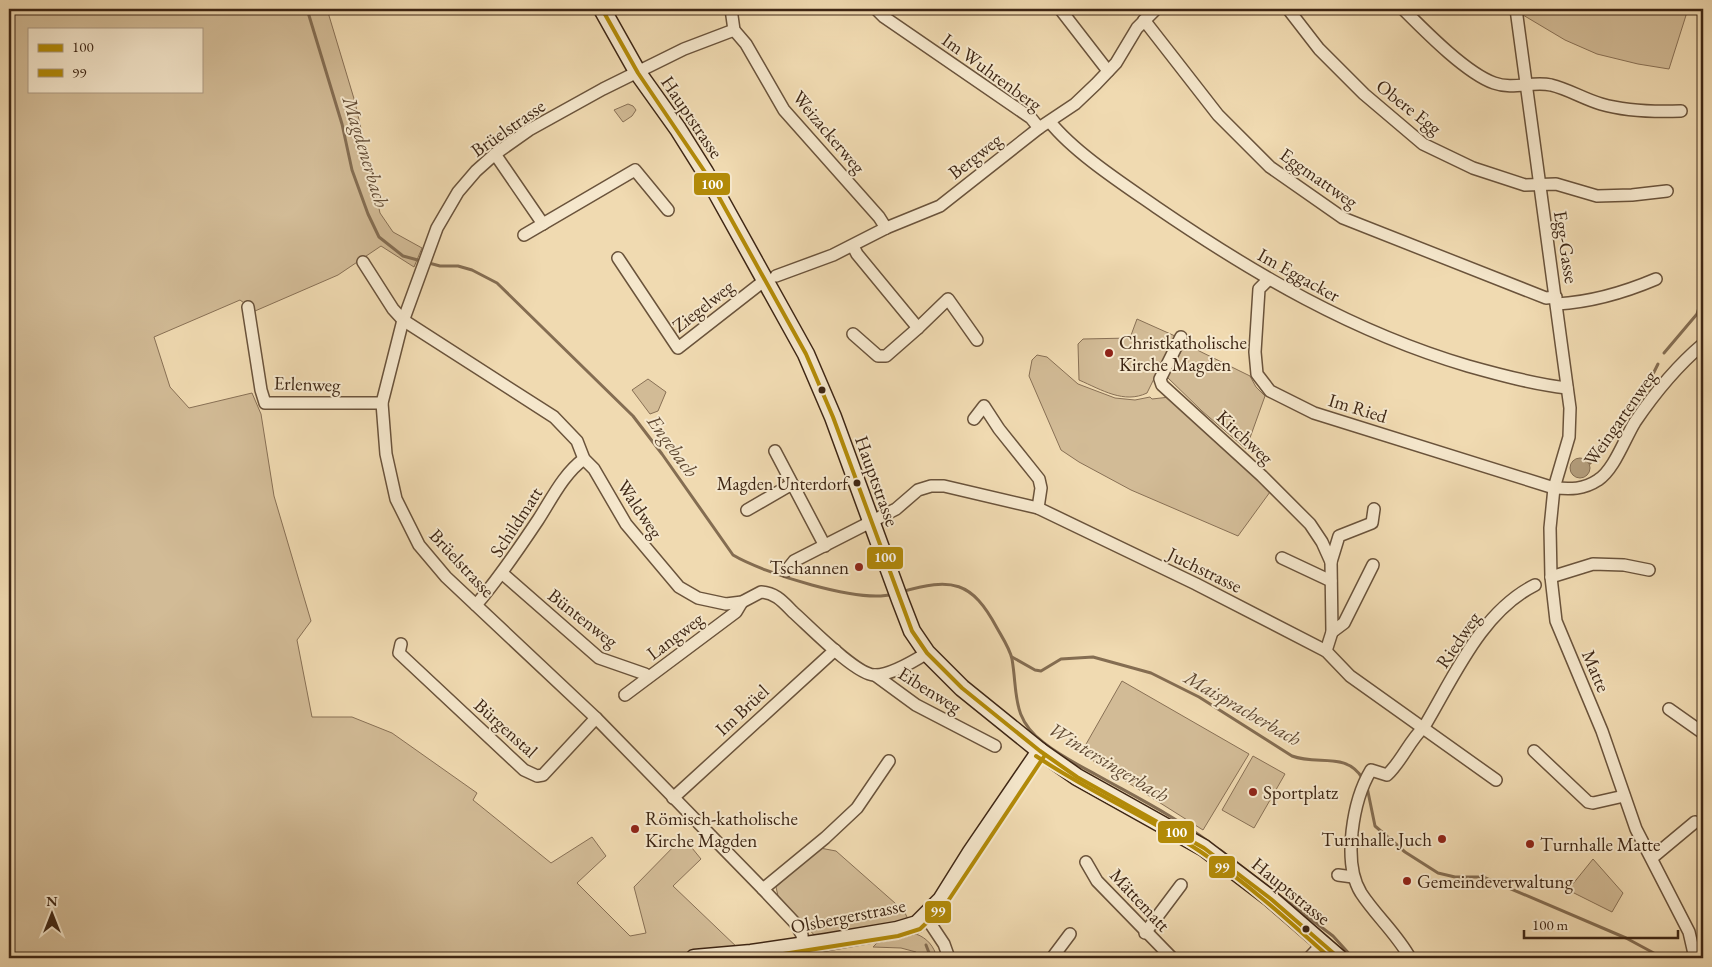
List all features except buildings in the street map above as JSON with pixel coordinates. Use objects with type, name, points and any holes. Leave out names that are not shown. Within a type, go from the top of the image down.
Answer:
[{"type":"main road","name":"Hauptstrasse","points":[[602,9],[638,73],[678,129],[770,278],[816,376],[912,631],[927,653],[962,688],[1040,752],[1077,777],[1204,848],[1272,899],[1339,958]]},
{"type":"main road","name":"Olsbergerstrasse","points":[[694,958],[751,953],[908,928],[926,917],[941,900],[971,852],[1040,752]]},
{"type":"street","name":"Weizackerweg","points":[[731,9],[734,30],[746,44],[784,110],[879,217],[886,228]]},
{"type":"street","name":"Im Wuhrenberg","points":[[876,9],[884,17],[1031,118],[1039,128]]},
{"type":"street","points":[[1060,9],[1108,72]]},
{"type":"street","name":"Bergweg","points":[[770,278],[853,246],[886,228],[940,206],[1039,128],[1075,104],[1116,63],[1144,20],[1156,9]]},
{"type":"street","name":"Obere Egg","points":[[1288,9],[1319,49],[1364,94],[1423,144],[1473,168],[1526,185],[1556,184],[1597,196],[1668,191]]},
{"type":"street","points":[[1403,9],[1469,69],[1494,83],[1514,87],[1526,85],[1553,86],[1603,104],[1680,111]]},
{"type":"street","name":"Egg-Gasse","points":[[1516,9],[1570,408],[1569,436],[1554,488]]},
{"type":"street","name":"Eggmattweg","points":[[1144,20],[1218,115],[1270,167],[1343,218],[1556,301],[1595,300],[1622,293],[1656,279]]},
{"type":"street","points":[[638,73],[684,49],[734,30]]},
{"type":"street","name":"Brüelstrasse","points":[[638,73],[603,89],[529,130],[495,154],[476,171],[446,210],[428,251],[403,320],[382,403],[386,454],[396,499],[403,518],[419,545],[446,577],[596,718],[763,890],[795,923],[802,935],[803,945]]},
{"type":"street","name":"Im Eggacker","points":[[1050,122],[1063,135],[1122,183],[1269,280],[1326,311],[1416,350],[1496,374],[1567,388]]},
{"type":"street","points":[[495,154],[542,224]]},
{"type":"street","points":[[524,235],[635,170],[668,210]]},
{"type":"street","points":[[853,246],[857,254],[918,328]]},
{"type":"street","name":"Ziegelweg","points":[[618,258],[678,348],[770,278]]},
{"type":"street","name":"Waldweg","points":[[363,262],[393,309],[403,320],[554,418],[577,441],[584,459],[594,469],[626,524],[680,587],[708,602],[726,604],[742,602],[761,592],[776,595],[835,650],[862,671],[875,675]]},
{"type":"street","name":"Im Ried","points":[[1269,280],[1259,290],[1255,352],[1257,374],[1270,391],[1314,413],[1554,488]]},
{"type":"street","points":[[853,334],[878,356],[883,356],[918,328],[948,299],[977,340]]},
{"type":"street","name":"Erlenweg","points":[[248,308],[261,390],[265,402],[382,403]]},
{"type":"street","name":"Kirchweg","points":[[1181,337],[1160,379],[1162,385],[1262,476],[1310,524],[1322,542],[1331,562]]},
{"type":"street","name":"Weingartenweg","points":[[1554,488],[1581,489],[1600,479],[1616,457],[1634,423],[1674,372],[1703,344]]},
{"type":"street","points":[[974,419],[984,406],[999,429],[1039,479],[1041,488],[1038,508]]},
{"type":"street","points":[[775,452],[825,546]]},
{"type":"street","name":"Schildmatt","points":[[476,605],[503,574],[562,482],[576,465],[584,459]]},
{"type":"street","points":[[747,510],[792,484]]},
{"type":"street","name":"Juchstrasse","points":[[786,571],[794,561],[896,509],[918,490],[932,486],[944,486],[1038,508],[1196,584],[1326,650],[1350,676],[1496,780]]},
{"type":"street","name":"Matte","points":[[1554,488],[1550,528],[1551,577],[1556,621],[1602,731],[1636,829],[1653,857],[1689,932],[1694,958]]},
{"type":"street","name":"Kirchweg","points":[[1326,650],[1332,632],[1331,562],[1339,536],[1372,523],[1374,509]]},
{"type":"street","points":[[1282,558],[1331,581]]},
{"type":"street","points":[[1551,577],[1593,564],[1624,565],[1649,570]]},
{"type":"street","name":"Kirchweg","points":[[1332,632],[1344,623],[1373,565]]},
{"type":"street","name":"Büntenweg","points":[[503,574],[599,658],[645,674],[648,678]]},
{"type":"street","name":"Riedweg","points":[[1353,877],[1352,844],[1357,803],[1362,784],[1371,770],[1387,775],[1393,770],[1416,734],[1424,727],[1484,629],[1509,603],[1535,586]]},
{"type":"street","name":"Langweg","points":[[625,695],[736,612],[742,602]]},
{"type":"street","name":"Bürgenstal","points":[[400,644],[399,653],[524,770],[536,776],[543,775],[596,718]]},
{"type":"street","name":"Im Brüel","points":[[673,798],[835,650]]},
{"type":"street","points":[[875,675],[903,667],[927,653]]},
{"type":"street","name":"Eibenweg","points":[[875,675],[916,705],[995,746]]},
{"type":"street","points":[[1669,709],[1703,733]]},
{"type":"street","points":[[1534,751],[1588,802],[1593,803],[1624,796]]},
{"type":"street","points":[[763,890],[825,838],[856,808],[889,761]]},
{"type":"street","points":[[1653,857],[1695,822]]},
{"type":"street","name":"Mättematt","points":[[1086,862],[1097,881],[1172,958]]},
{"type":"street","points":[[1338,875],[1353,877],[1362,893],[1410,958]]},
{"type":"street","points":[[1146,933],[1181,885]]},
{"type":"street","points":[[926,917],[944,944],[949,958]]},
{"type":"street","points":[[1052,958],[1070,934]]},
{"type":"street","points":[[1308,958],[1323,943]]},
{"type":"shaded area","points":[[9,9],[327,9],[355,102],[380,213],[393,232],[422,248],[414,267],[381,246],[338,275],[255,311],[240,300],[154,337],[170,387],[189,408],[252,393],[261,414],[274,496],[311,621],[297,640],[312,717],[352,717],[392,733],[477,793],[473,800],[551,863],[592,837],[606,856],[577,883],[630,936],[646,933],[634,887],[683,837],[701,859],[673,886],[741,951],[628,958],[9,958]]},
{"type":"shaded area","points":[[1518,9],[1688,9],[1669,69],[1597,54],[1565,40],[1523,15]]},
{"type":"shaded area","points":[[628,104],[636,110],[632,116],[623,122],[614,110]]},
{"type":"shaded area","points":[[1137,319],[1175,336],[1147,393],[1130,397],[1121,396],[1079,380],[1078,344],[1083,339],[1130,338]]},
{"type":"shaded area","points":[[1185,344],[1250,376],[1256,387],[1265,396],[1246,449],[1202,411],[1167,377]]},
{"type":"shaded area","points":[[1037,355],[1047,357],[1078,384],[1115,398],[1135,400],[1150,397],[1152,399],[1170,397],[1270,492],[1238,536],[1131,490],[1061,450],[1029,376],[1032,360]]},
{"type":"shaded area","points":[[648,379],[666,392],[658,411],[650,414],[632,390]]},
{"type":"shaded area","points":[[1576,458],[1584,458],[1590,464],[1590,472],[1584,478],[1576,478],[1570,472],[1570,464]]},
{"type":"shaded area","points":[[1122,681],[1249,754],[1203,830],[1081,753]]},
{"type":"shaded area","name":"Sportplatz","points":[[1253,756],[1285,774],[1254,828],[1222,810]]},
{"type":"shaded area","points":[[820,848],[836,851],[904,911],[909,921],[817,938],[778,896],[776,887]]},
{"type":"shaded area","points":[[1593,859],[1623,893],[1612,912],[1568,890]]},
{"type":"shaded area","points":[[916,934],[930,943],[937,958],[915,958],[916,952],[901,948],[873,947],[877,943]]},
{"type":"waterway","name":"Engebach","points":[[307,9],[342,124],[352,170],[368,214],[379,237],[403,256],[440,266],[458,266],[472,270],[497,283],[633,416],[733,555],[788,578],[836,591],[858,595],[878,596],[893,594]]},
{"type":"waterway","points":[[1664,353],[1697,314],[1702,298],[1703,259]]},
{"type":"waterway","points":[[1590,463],[1613,436],[1621,416],[1646,388],[1658,364]]},
{"type":"waterway","name":"Wintersingerbach","points":[[901,592],[919,587],[947,584],[959,587],[979,600],[1008,647],[1012,659],[1018,705],[1021,715],[1033,734],[1062,756],[1168,815],[1209,842]]},
{"type":"waterway","name":"Maispracherbach","points":[[1012,657],[1035,670],[1041,671],[1061,659],[1093,657],[1151,673],[1199,697],[1292,756],[1302,759],[1340,762],[1356,770],[1363,779]]},
{"type":"waterway","name":"Maispracherbach","points":[[1367,787],[1375,826],[1405,852],[1438,873],[1455,877],[1483,877],[1626,938],[1663,958]]},
{"type":"waterway","name":"Wintersingerbach","points":[[1220,850],[1333,936],[1353,958]]},
{"type":"waterway","points":[[926,945],[931,958]]},
{"type":"transit line","name":"100","points":[[602,9],[638,73],[705,172],[806,354],[833,417],[912,631],[927,653],[962,688],[1040,751],[1077,777],[1204,848],[1271,899],[1339,958]]},
{"type":"transit line","name":"99","points":[[758,958],[898,936],[920,929],[946,904],[1045,755]]},
{"type":"transit line","name":"99","points":[[1036,756],[1201,852],[1251,889],[1330,958]]},
{"type":"place","name":"Christkatholische Kirche Magden","points":[[1109,353]]},
{"type":"place","name":"Magden Unterdorf","points":[[857,483]]},
{"type":"place","name":"Tschannen","points":[[859,567]]},
{"type":"place","name":"Sportplatz","points":[[1253,792]]},
{"type":"place","name":"Römisch-katholische Kirche Magden","points":[[635,829]]},
{"type":"place","name":"Turnhalle Juch","points":[[1442,839]]},
{"type":"place","name":"Turnhalle Matte","points":[[1530,844]]},
{"type":"place","name":"Gemeindeverwaltung","points":[[1407,881]]},
{"type":"water label","name":"Magdenerbach","points":[[366,152]]}]
